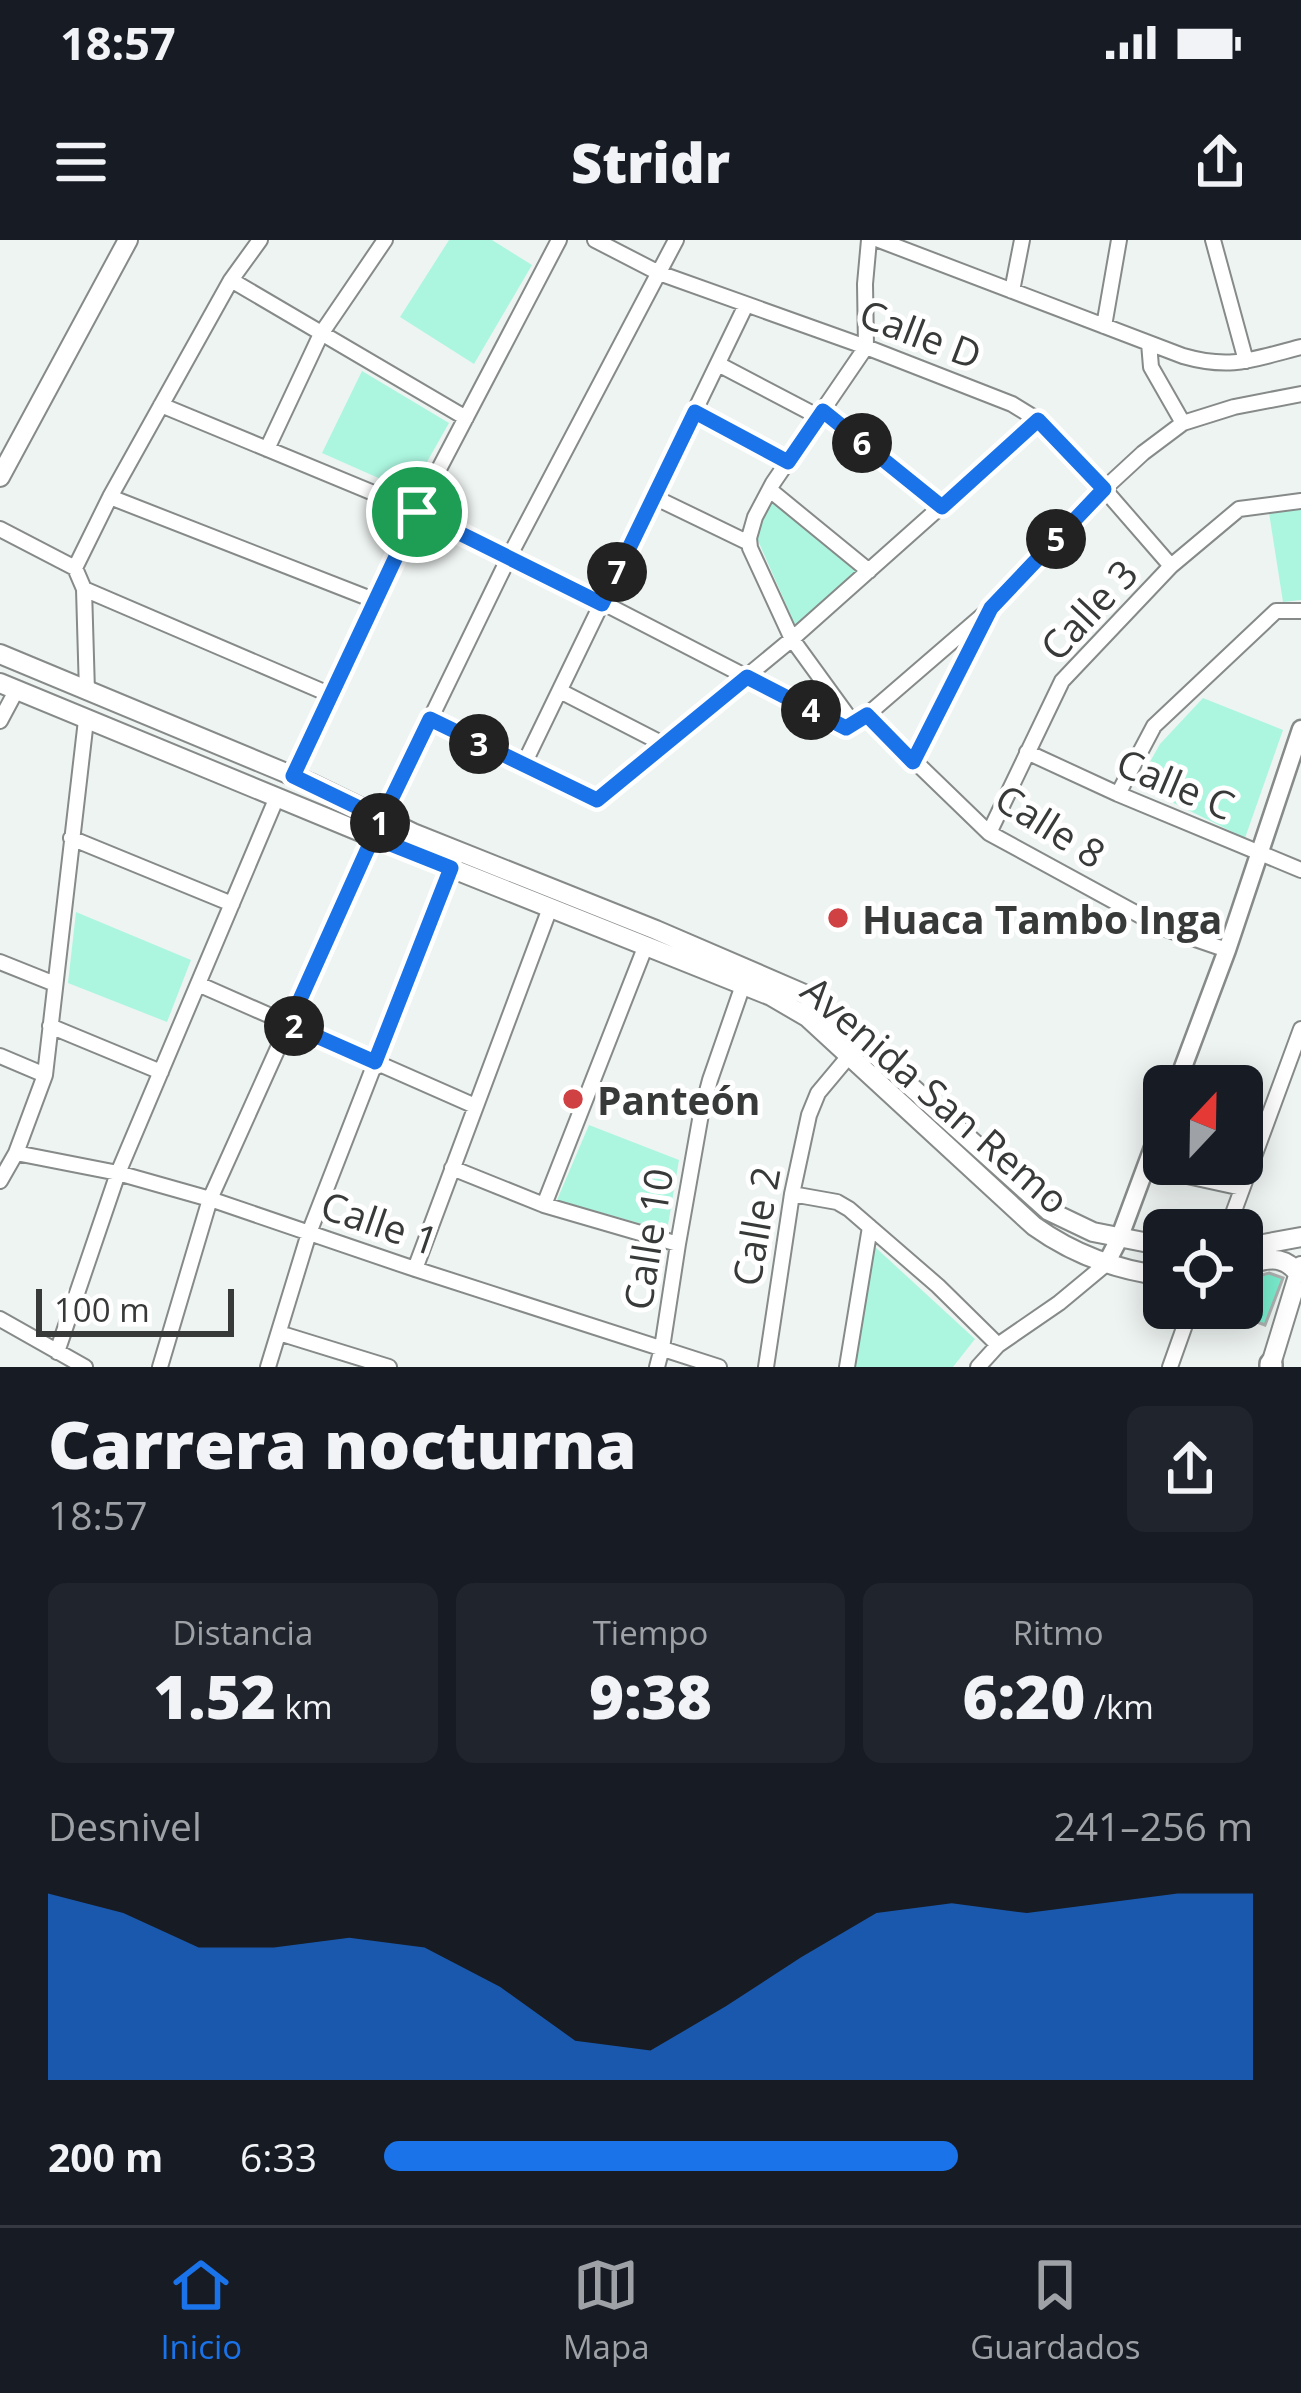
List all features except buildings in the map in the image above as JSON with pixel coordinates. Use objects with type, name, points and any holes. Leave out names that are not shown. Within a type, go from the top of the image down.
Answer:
[{"type":"main road","points":[[0,477],[128,240]]},
{"type":"main road","name":"Avenida San Remo","points":[[0,654],[293,776],[451,868],[792,1007],[855,1049],[1049,1211],[1081,1228],[1143,1243]]},
{"type":"main road","name":"Avenida San Remo","points":[[8,687],[277,797],[378,828],[779,982],[819,1004],[855,1049],[1034,1226],[1106,1264],[1143,1272]]},
{"type":"main road","points":[[1263,1244],[1301,1237]]},
{"type":"main road","points":[[1263,1261],[1277,1259],[1300,1270],[1271,1366]]},
{"type":"street","points":[[75,568],[231,280],[260,240]]},
{"type":"street","points":[[267,448],[321,334],[385,240]]},
{"type":"street","points":[[293,776],[417,512],[559,240]]},
{"type":"street","name":"Calle D","points":[[595,240],[658,273],[989,394],[1038,420],[1172,566]]},
{"type":"street","points":[[160,1367],[210,1199],[378,828],[510,556],[676,240]]},
{"type":"street","points":[[654,497],[749,543],[754,517],[770,490],[866,347],[869,240]]},
{"type":"street","points":[[879,240],[1206,362],[1246,361],[1301,347]]},
{"type":"street","points":[[927,259],[930,240]]},
{"type":"street","points":[[1012,291],[1022,240]]},
{"type":"street","points":[[1104,326],[1120,240]]},
{"type":"street","points":[[1213,240],[1246,361]]},
{"type":"street","points":[[231,280],[466,418]]},
{"type":"street","points":[[523,766],[746,305]]},
{"type":"street","points":[[1149,343],[1151,368],[1184,423]]},
{"type":"street","points":[[718,364],[821,414],[942,507]]},
{"type":"street","points":[[161,405],[417,512],[846,728],[991,608],[1143,453],[1184,423],[1301,394]]},
{"type":"street","points":[[695,412],[788,462]]},
{"type":"street","points":[[430,719],[597,800],[792,639],[1038,420]]},
{"type":"street","points":[[770,490],[869,571]]},
{"type":"street","points":[[110,497],[376,601]]},
{"type":"street","name":"Calle 3","points":[[989,833],[1062,681],[1172,566],[1239,509],[1301,500]]},
{"type":"street","points":[[0,530],[75,568],[84,589],[87,692]]},
{"type":"street","name":"Calle 8","points":[[749,543],[792,639],[860,719],[989,833],[1163,928],[1227,950]]},
{"type":"street","points":[[84,589],[331,695]]},
{"type":"street","points":[[913,762],[991,608]]},
{"type":"street","points":[[1118,794],[1154,725],[1276,611],[1301,611]]},
{"type":"street","points":[[0,721],[8,687]]},
{"type":"street","points":[[560,691],[664,745]]},
{"type":"street","points":[[0,1181],[45,1075],[86,720]]},
{"type":"street","points":[[1184,1065],[1301,729]]},
{"type":"street","name":"Calle C","points":[[1028,752],[1301,870]]},
{"type":"street","points":[[57,1352],[118,1173],[277,797]]},
{"type":"street","points":[[71,838],[232,904]]},
{"type":"street","points":[[268,1367],[309,1233],[451,868]]},
{"type":"street","points":[[415,1270],[550,908]]},
{"type":"street","points":[[544,1205],[646,946]]},
{"type":"street","points":[[0,962],[55,984]]},
{"type":"street","points":[[198,984],[476,1106]]},
{"type":"street","name":"Calle 10","points":[[657,1367],[710,1080],[743,985]]},
{"type":"street","points":[[50,1026],[161,1072]]},
{"type":"street","points":[[1234,1209],[1301,1029]]},
{"type":"street","name":"Calle 2","points":[[766,1367],[809,1115],[818,1093],[855,1049]]},
{"type":"street","points":[[0,1057],[45,1075]]},
{"type":"street","name":"Calle 1","points":[[8,1160],[118,1173],[210,1199],[719,1367]]},
{"type":"street","points":[[452,1168],[544,1205],[677,1244]]},
{"type":"street","points":[[978,1367],[998,1345],[1106,1264],[1143,1175]]},
{"type":"street","points":[[1228,1185],[1242,1188]]},
{"type":"street","points":[[792,1194],[837,1202],[938,1286],[998,1345]]},
{"type":"street","points":[[847,1367],[870,1227]]},
{"type":"street","points":[[0,1319],[85,1367]]},
{"type":"street","points":[[1170,1367],[1184,1329]]},
{"type":"street","points":[[279,1333],[389,1367]]},
{"type":"green space","points":[[449,240],[492,240],[532,265],[474,364],[400,317]]},
{"type":"green space","points":[[362,371],[449,423],[410,492],[322,453]]},
{"type":"green space","points":[[773,498],[860,569],[796,627],[756,536]]},
{"type":"green space","points":[[1301,507],[1301,600],[1283,602],[1269,513]]},
{"type":"green space","points":[[1203,698],[1283,730],[1245,838],[1137,785],[1160,744]]},
{"type":"green space","points":[[76,912],[191,960],[167,1022],[68,983]]},
{"type":"green space","points":[[589,1125],[679,1160],[667,1231],[557,1200]]},
{"type":"green space","points":[[874,1246],[975,1339],[953,1367],[853,1367]]},
{"type":"place","name":"Huaca Tambo Inga","points":[[838,918]]},
{"type":"place","name":"Panteón","points":[[573,1099]]},
{"type":"route","points":[[417,512],[293,776],[352,802],[382,819],[373,837],[451,868],[375,1062],[289,1024],[373,837],[430,719],[597,800],[747,677],[846,728],[867,715],[913,762],[991,608],[1104,489],[1038,420],[942,507],[823,411],[788,462],[695,412],[602,604],[417,512]]}]
